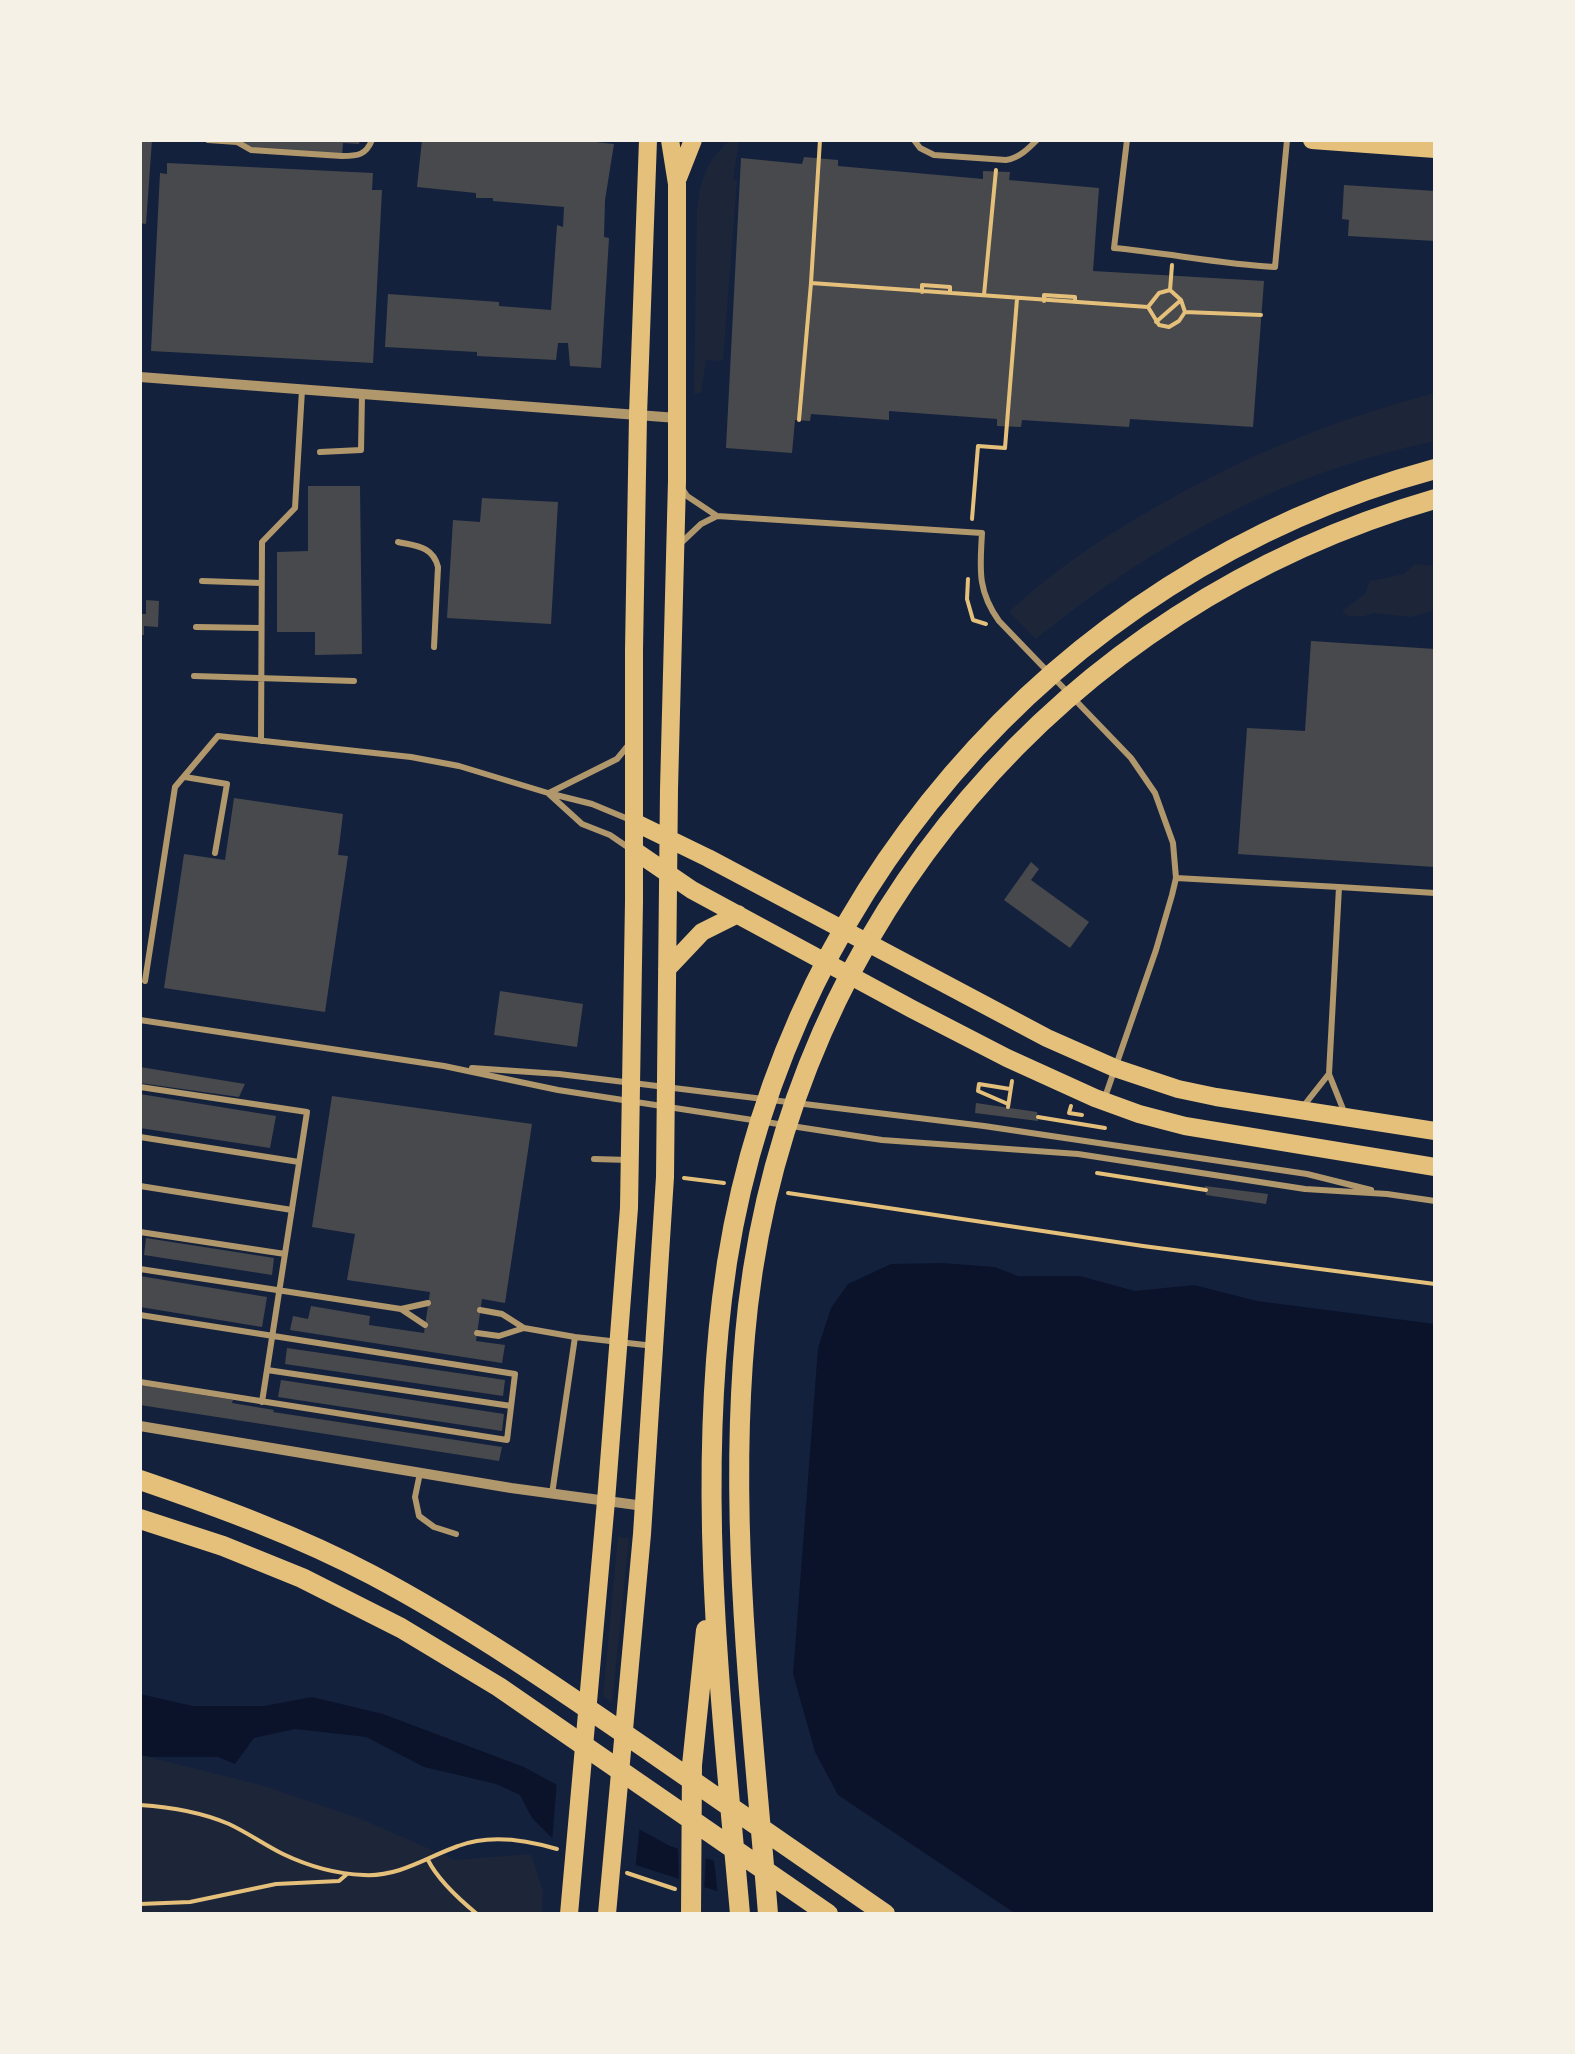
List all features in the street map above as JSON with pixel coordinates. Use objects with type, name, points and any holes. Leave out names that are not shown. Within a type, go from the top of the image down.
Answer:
[{"type":"highway","points":[[740,1914],[712,1568],[715,1369],[726,1270],[742,1182],[796,1025],[841,932],[880,868],[937,791],[998,724],[1052,673],[1115,623],[1179,580],[1250,540],[1353,495],[1435,470]]},
{"type":"highway","points":[[769,1909],[739,1536],[739,1436],[746,1333],[757,1251],[780,1152],[810,1061],[847,979],[900,889],[958,810],[1018,744],[1090,678],[1170,620],[1266,564],[1366,521],[1435,499]]},
{"type":"highway","points":[[140,1480],[301,1541],[417,1600],[537,1674],[885,1914]]},
{"type":"highway","points":[[140,1519],[275,1567],[400,1628],[499,1687],[828,1914]]},
{"type":"highway","points":[[691,1914],[692,1765],[712,1568]]},
{"type":"main road","points":[[569,1914],[628,1240],[638,415],[648,140]]},
{"type":"main road","points":[[607,1914],[644,1506],[667,1097],[668,838],[677,481],[677,184],[670,140]]},
{"type":"main road","points":[[677,184],[693,140]]},
{"type":"main road","points":[[1312,140],[1435,149]]},
{"type":"main road","points":[[634,822],[1048,1038],[1115,1068],[1188,1092],[1435,1132]]},
{"type":"main road","points":[[635,851],[738,914],[877,989],[1007,1058],[1104,1101],[1185,1126],[1435,1167]]},
{"type":"main road","points":[[667,969],[702,932],[738,914]]},
{"type":"street","points":[[140,377],[677,418]]},
{"type":"street","points":[[140,1426],[420,1474],[644,1506]]},
{"type":"lane","points":[[208,140],[237,142],[251,150],[357,156],[366,152],[372,140]]},
{"type":"lane","points":[[914,140],[934,155],[996,160],[1014,159],[1036,140]]},
{"type":"lane","points":[[1126,140],[1114,248],[1275,268],[1286,140]]},
{"type":"lane","points":[[261,741],[262,542],[295,508],[302,390]]},
{"type":"lane","points":[[320,452],[361,450],[362,395]]},
{"type":"lane","points":[[677,481],[687,496],[717,516],[982,533],[980,578],[987,604],[1131,758],[1155,792],[1173,843],[1176,878],[1156,950],[1104,1101]]},
{"type":"lane","points":[[674,556],[684,538],[717,516]]},
{"type":"lane","points":[[398,542],[428,548],[436,557],[434,646]]},
{"type":"lane","points":[[202,581],[261,583]]},
{"type":"lane","points":[[196,627],[260,628]]},
{"type":"lane","points":[[194,676],[354,680]]},
{"type":"lane","points":[[145,981],[175,788],[218,736],[411,757],[459,766],[592,804],[634,822]]},
{"type":"lane","points":[[548,793],[617,758],[633,739]]},
{"type":"lane","points":[[184,777],[227,784],[215,854]]},
{"type":"lane","points":[[548,793],[582,824],[635,851]]},
{"type":"lane","points":[[1176,878],[1435,893]]},
{"type":"lane","points":[[1339,887],[1329,1074],[1347,1118]]},
{"type":"lane","points":[[140,1020],[444,1066],[558,1090],[667,1097],[728,1094],[1004,1128],[1288,1171],[1435,1201]]},
{"type":"lane","points":[[444,1066],[559,1074],[667,1097],[724,1115],[897,1142],[1078,1154],[1305,1189],[1387,1194]]},
{"type":"lane","points":[[1300,1111],[1329,1074]]},
{"type":"lane","points":[[140,1087],[307,1112],[262,1402]]},
{"type":"lane","points":[[140,1137],[300,1162]]},
{"type":"lane","points":[[594,1159],[631,1160]]},
{"type":"lane","points":[[140,1186],[292,1210]]},
{"type":"lane","points":[[140,1232],[285,1254]]},
{"type":"lane","points":[[140,1268],[402,1309],[428,1303]]},
{"type":"lane","points":[[402,1309],[425,1325]]},
{"type":"lane","points":[[480,1310],[502,1314],[524,1328],[655,1346]]},
{"type":"lane","points":[[140,1315],[515,1374],[507,1440],[140,1382]]},
{"type":"lane","points":[[477,1333],[499,1336],[524,1328]]},
{"type":"lane","points":[[552,1494],[575,1337]]},
{"type":"lane","points":[[267,1370],[511,1406]]},
{"type":"lane","points":[[420,1474],[415,1504],[419,1516],[434,1527],[456,1534]]},
{"type":"path","points":[[799,420],[820,140]]},
{"type":"path","points":[[984,297],[996,160]]},
{"type":"path","points":[[1170,290],[1172,253]]},
{"type":"path","points":[[811,283],[1148,307]]},
{"type":"path","points":[[1170,290],[1181,300],[1185,312]]},
{"type":"path","points":[[1148,307],[1160,293],[1170,290]]},
{"type":"path","points":[[1006,426],[1016,299]]},
{"type":"path","points":[[1156,322],[1181,300]]},
{"type":"path","points":[[1148,307],[1156,322],[1169,327],[1185,312]]},
{"type":"path","points":[[1185,312],[1262,316]]},
{"type":"path","points":[[1010,1089],[979,1084],[978,1091],[1008,1106],[1012,1081]]},
{"type":"path","points":[[1072,1103],[1069,1113],[1105,1128]]},
{"type":"path","points":[[1038,1117],[1081,1119]]},
{"type":"path","points":[[1097,1173],[1206,1190]]},
{"type":"path","points":[[695,1178],[706,1180]]},
{"type":"path","points":[[817,1197],[1435,1284]]},
{"type":"path","points":[[140,1804],[213,1818],[303,1863],[348,1873],[402,1870],[469,1842]]},
{"type":"path","points":[[428,1860],[478,1914]]},
{"type":"path","points":[[140,1904],[190,1902],[276,1884],[339,1881],[348,1873]]},
{"type":"shaded area","points":[[730,140],[739,140],[733,179],[737,180],[723,361],[706,360],[701,393],[694,394],[697,211],[710,164]]},
{"type":"shaded area","points":[[1435,393],[1435,441],[1325,472],[1223,516],[1128,571],[1036,639],[1009,612],[1088,549],[1210,478],[1319,430]]},
{"type":"shaded area","points":[[1415,564],[1435,566],[1435,603],[1431,611],[1411,617],[1374,613],[1348,616],[1342,611],[1365,594],[1370,581],[1404,574]]},
{"type":"shaded area","points":[[891,1264],[995,1267],[1018,1276],[1080,1276],[1135,1291],[1194,1285],[1257,1301],[1435,1324],[1435,1914],[1016,1914],[838,1795],[815,1752],[793,1674],[818,1348],[831,1308],[848,1284]]},
{"type":"shaded area","points":[[618,1537],[629,1538],[612,1703],[603,1696]]},
{"type":"shaded area","points":[[140,1694],[193,1706],[264,1706],[312,1697],[383,1714],[524,1767],[670,1846],[836,1902],[788,1914],[552,1838],[532,1818],[520,1795],[496,1784],[424,1767],[366,1737],[295,1729],[254,1738],[235,1764],[218,1757],[140,1755]]},
{"type":"shaded area","points":[[140,1755],[264,1786],[361,1819],[455,1860],[531,1854],[543,1892],[542,1914],[140,1914]]},
{"type":"pier","points":[[557,1780],[640,1824],[635,1871],[552,1843]]},
{"type":"pier","points":[[678,1843],[838,1897],[859,1914],[772,1914],[718,1897],[714,1860],[706,1854],[704,1892],[679,1884]]},
{"type":"building","points":[[140,140],[152,140],[146,224],[140,223]]},
{"type":"building","points":[[233,140],[360,140],[359,144],[343,143],[342,156],[251,150]]},
{"type":"building","points":[[422,140],[577,140],[614,144],[605,200],[604,237],[609,238],[601,368],[570,366],[568,343],[558,343],[556,360],[385,347],[388,294],[551,310],[557,225],[563,227],[564,207],[493,201],[476,198],[476,193],[417,187]]},
{"type":"building","points":[[804,157],[838,160],[838,166],[983,179],[983,171],[1010,172],[1009,180],[1099,188],[1093,271],[1264,281],[1253,427],[1130,419],[1129,427],[1022,420],[1021,427],[997,426],[997,419],[889,411],[889,420],[811,414],[810,421],[795,420],[792,453],[726,448],[741,158],[802,164]]},
{"type":"building","points":[[167,163],[373,173],[372,190],[382,190],[373,363],[151,351],[160,173],[167,174]]},
{"type":"building","points":[[1344,185],[1435,191],[1435,241],[1348,236],[1349,220],[1342,219]]},
{"type":"building","points":[[308,486],[360,486],[362,654],[315,655],[315,632],[277,632],[277,552],[308,551]]},
{"type":"building","points":[[482,498],[558,502],[551,624],[447,618],[453,520],[480,522]]},
{"type":"building","points":[[146,600],[159,601],[158,627],[144,626],[144,635],[140,635],[140,614],[146,614]]},
{"type":"building","points":[[1311,641],[1435,649],[1435,867],[1238,854],[1247,728],[1305,731]]},
{"type":"building","points":[[234,798],[343,814],[338,855],[348,856],[325,1012],[164,988],[184,854],[225,860]]},
{"type":"building","points":[[1031,862],[1039,869],[1031,880],[1089,922],[1070,948],[1004,900]]},
{"type":"building","points":[[500,991],[583,1004],[577,1047],[494,1035]]},
{"type":"building","points":[[140,1067],[245,1084],[239,1097],[140,1083]]},
{"type":"building","points":[[140,1094],[276,1116],[270,1148],[140,1128]]},
{"type":"building","points":[[332,1096],[532,1124],[505,1303],[482,1299],[476,1341],[505,1345],[502,1363],[290,1330],[293,1316],[308,1319],[311,1306],[370,1316],[369,1325],[424,1333],[430,1292],[347,1280],[355,1234],[312,1227]]},
{"type":"building","points":[[976,1103],[1037,1112],[1038,1121],[975,1113]]},
{"type":"building","points":[[1205,1186],[1268,1194],[1266,1204],[1206,1195]]},
{"type":"building","points":[[146,1238],[274,1258],[272,1275],[144,1255]]},
{"type":"building","points":[[140,1276],[267,1297],[262,1327],[140,1307]]},
{"type":"building","points":[[287,1348],[505,1380],[503,1396],[285,1364]]},
{"type":"building","points":[[281,1380],[504,1414],[502,1431],[278,1397]]},
{"type":"building","points":[[140,1385],[233,1400],[232,1403],[273,1412],[502,1447],[499,1461],[140,1405]]}]
